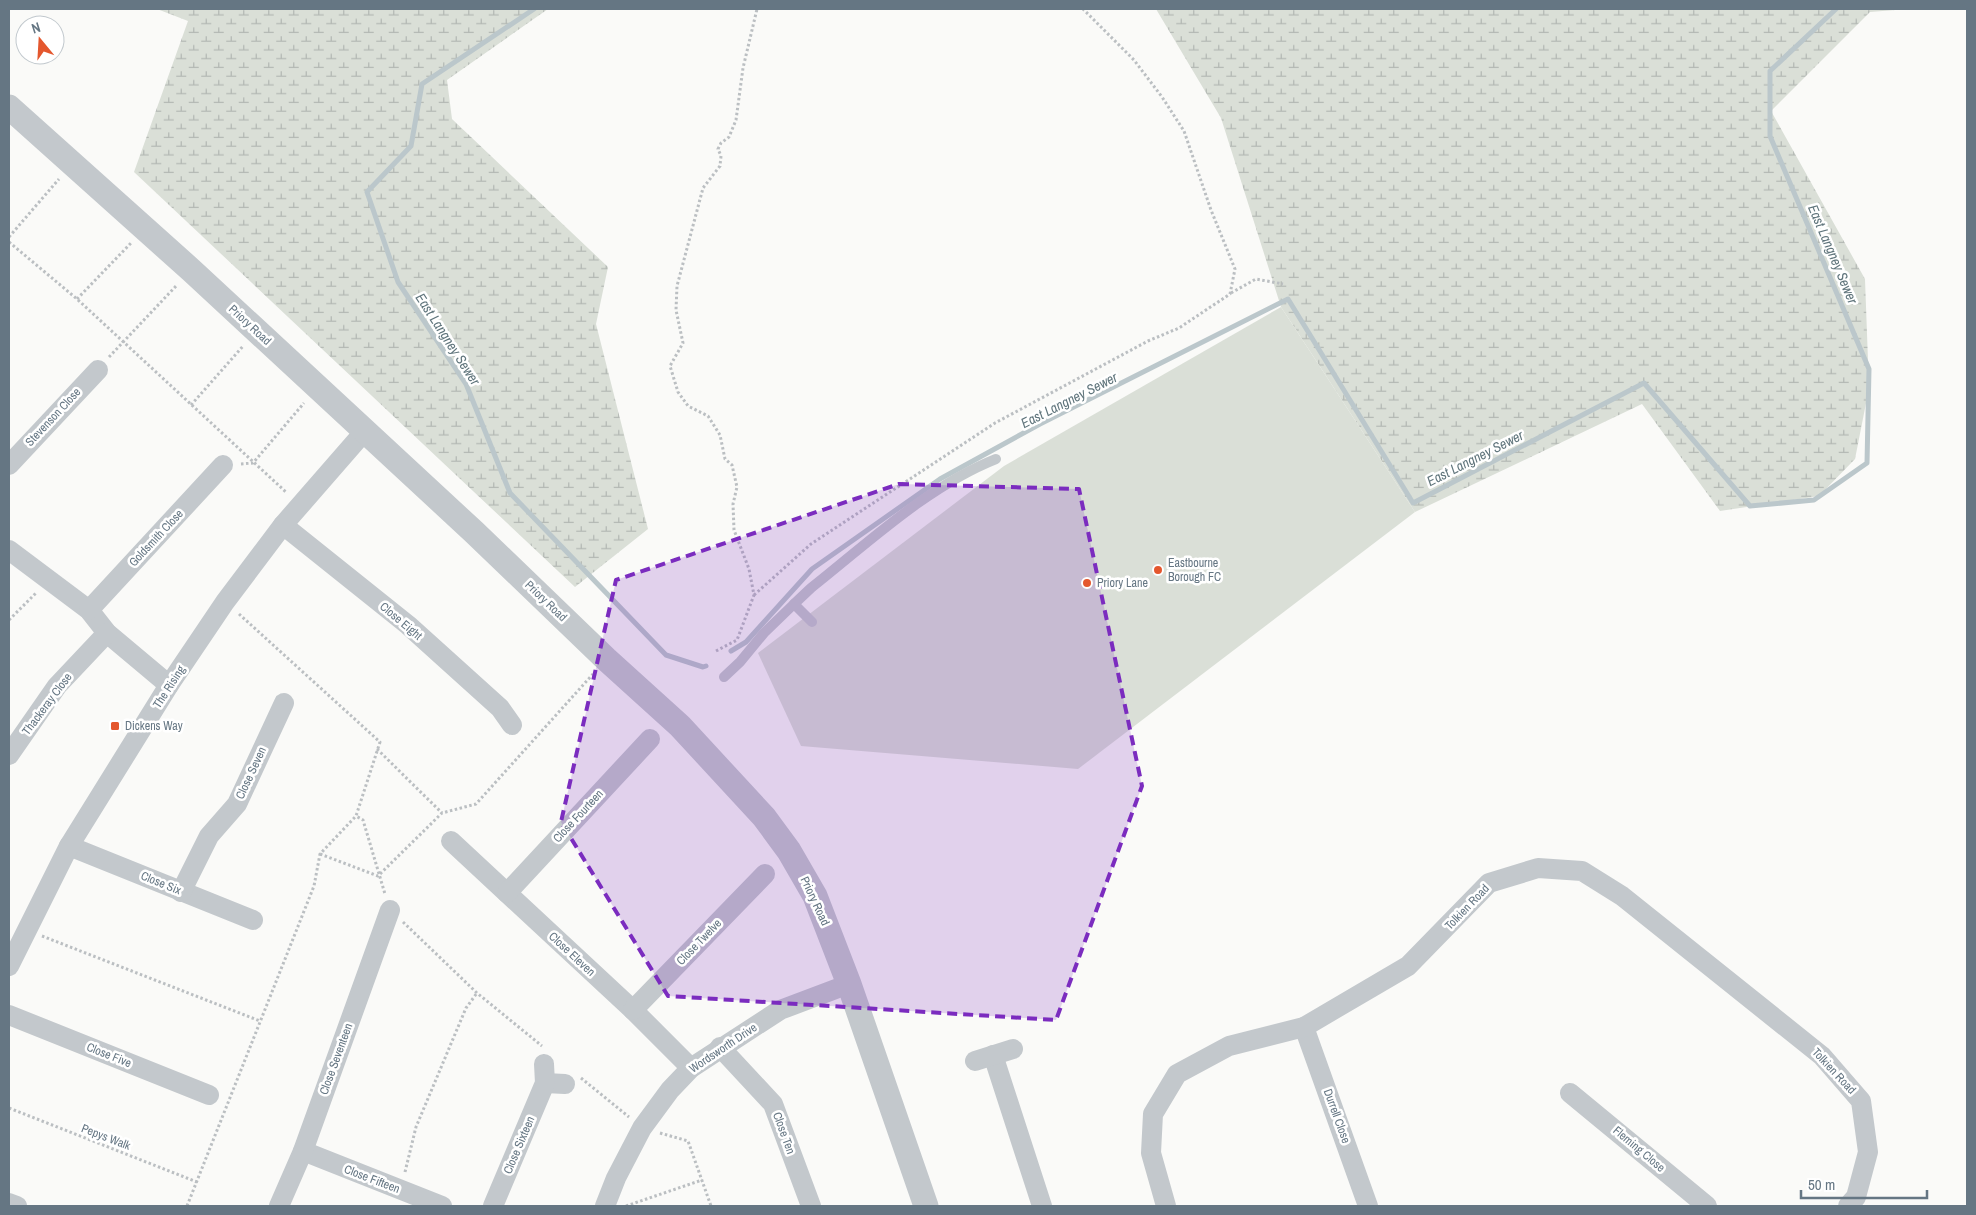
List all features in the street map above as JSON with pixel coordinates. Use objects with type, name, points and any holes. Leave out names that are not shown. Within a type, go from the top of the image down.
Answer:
[{"type":"street","name":"Priory Road","points":[[11,114],[73,164],[144,230],[191,270],[474,532],[606,659],[680,726],[769,824],[789,851],[815,896],[849,984],[926,1206]]},
{"type":"street","name":"Stevenson Close","points":[[9,465],[98,370]]},
{"type":"street","name":"The Rising","points":[[9,966],[68,846],[169,685],[225,602],[283,525],[364,432]]},
{"type":"street","name":"Goldsmith Close","points":[[89,610],[223,465]]},
{"type":"street","name":"Close Eight","points":[[283,525],[408,625],[500,708],[512,725]]},
{"type":"street","points":[[9,550],[89,610],[107,633],[169,685]]},
{"type":"street","name":"Thackeray Close","points":[[9,755],[58,686],[107,633]]},
{"type":"street","name":"Close Seven","points":[[181,892],[209,836],[236,804],[284,702]]},
{"type":"street","name":"Close Fourteen","points":[[507,893],[650,739]]},
{"type":"street","name":"Close Eleven","points":[[452,841],[691,1068]]},
{"type":"street","name":"Close Six","points":[[68,846],[252,920]]},
{"type":"street","name":"Tolkien Road","points":[[1166,1206],[1151,1153],[1153,1114],[1177,1074],[1229,1046],[1304,1027],[1408,966],[1444,931],[1489,882],[1538,868],[1582,871],[1622,896],[1822,1056],[1861,1101],[1868,1152],[1856,1197],[1848,1206]]},
{"type":"street","name":"Close Twelve","points":[[632,1010],[765,874]]},
{"type":"street","name":"Close Seventeen","points":[[279,1206],[303,1151],[390,910]]},
{"type":"street","name":"Wordsworth Drive","points":[[605,1206],[616,1178],[642,1128],[670,1090],[691,1068],[720,1047],[780,1010],[849,984]]},
{"type":"street","name":"Close Five","points":[[9,1015],[209,1095]]},
{"type":"street","name":"Durrell Close","points":[[1304,1027],[1368,1206]]},
{"type":"street","name":"Close Ten","points":[[720,1047],[773,1104],[811,1206]]},
{"type":"street","points":[[1013,1049],[984,1058],[1042,1206]]},
{"type":"street","points":[[544,1065],[570,1078]]},
{"type":"street","name":"Close Sixteen","points":[[493,1206],[544,1065]]},
{"type":"street","name":"Fleming Close","points":[[1570,1093],[1707,1206]]},
{"type":"street","name":"Close Fifteen","points":[[303,1151],[442,1206]]},
{"type":"street","points":[[9,1203],[17,1206]]},
{"type":"lane","points":[[724,677],[740,662],[764,633],[811,588],[941,487],[978,466],[996,459]]},
{"type":"lane","points":[[794,604],[812,622]]},
{"type":"path","points":[[754,595],[749,569],[734,530],[733,504],[737,487],[732,465],[725,459],[720,434],[708,416],[688,406],[678,392],[670,366],[683,343],[676,310],[677,286],[703,188],[720,166],[721,156],[718,149],[721,143],[729,137],[736,120],[743,68],[757,9]]},
{"type":"path","points":[[1083,9],[1134,60],[1162,97],[1184,131],[1211,210],[1235,269],[1230,294]]},
{"type":"path","points":[[9,237],[73,164]]},
{"type":"path","points":[[77,299],[144,230]]},
{"type":"path","points":[[9,242],[77,299],[253,463],[301,505]]},
{"type":"path","points":[[98,370],[191,270]]},
{"type":"path","points":[[716,651],[737,640],[754,595],[811,544],[995,423],[1148,341],[1179,328],[1256,279],[1283,284]]},
{"type":"path","points":[[190,405],[256,331]]},
{"type":"path","points":[[223,465],[253,463],[318,387]]},
{"type":"path","points":[[9,620],[49,580]]},
{"type":"path","points":[[188,1205],[314,886],[320,854],[356,816],[380,742],[225,602]]},
{"type":"path","points":[[378,876],[442,813],[476,804],[606,659]]},
{"type":"path","points":[[378,749],[442,813]]},
{"type":"path","points":[[356,816],[363,820],[378,876],[390,910],[477,993],[544,1065]]},
{"type":"path","points":[[320,854],[378,876]]},
{"type":"path","points":[[27,930],[260,1020]]},
{"type":"path","points":[[400,1190],[416,1127],[466,1008],[477,993]]},
{"type":"path","points":[[570,1078],[642,1128],[688,1142],[711,1206]]},
{"type":"path","name":"Pepys Walk","points":[[9,1108],[197,1182]]},
{"type":"path","points":[[626,1206],[702,1180]]},
{"type":"highlighted area","points":[[899,484],[1079,489],[1142,786],[1056,1020],[668,996],[561,822],[616,580]]},
{"type":"green space","points":[[157,9],[548,9],[447,80],[452,119],[608,267],[596,324],[648,529],[575,587],[134,172],[188,21]]},
{"type":"green space","points":[[1156,9],[1908,9],[1870,12],[1771,111],[1865,279],[1869,388],[1855,459],[1819,496],[1720,511],[1642,404],[1415,512],[1281,307],[1221,118]]},
{"type":"green space","name":"Priory Lane","points":[[1281,307],[1415,512],[1078,769],[801,746],[758,653],[1004,466]]},
{"type":"waterway","name":"East Langney Sewer","points":[[534,9],[422,84],[411,146],[367,192],[398,282],[466,384],[510,493],[666,655],[703,667],[706,666]]},
{"type":"waterway","name":"East Langney Sewer","points":[[731,651],[746,642],[812,569],[940,479],[1040,424],[1288,299],[1413,503],[1644,383],[1750,506],[1814,500],[1867,463],[1869,369],[1770,136],[1770,71],[1836,9]]},
{"type":"place","name":"Eastbourne Borough FC","points":[[1158,570]]},
{"type":"place","name":"Priory Lane","points":[[1087,583]]},
{"type":"place","name":"Dickens Way","points":[[115,726]]}]
